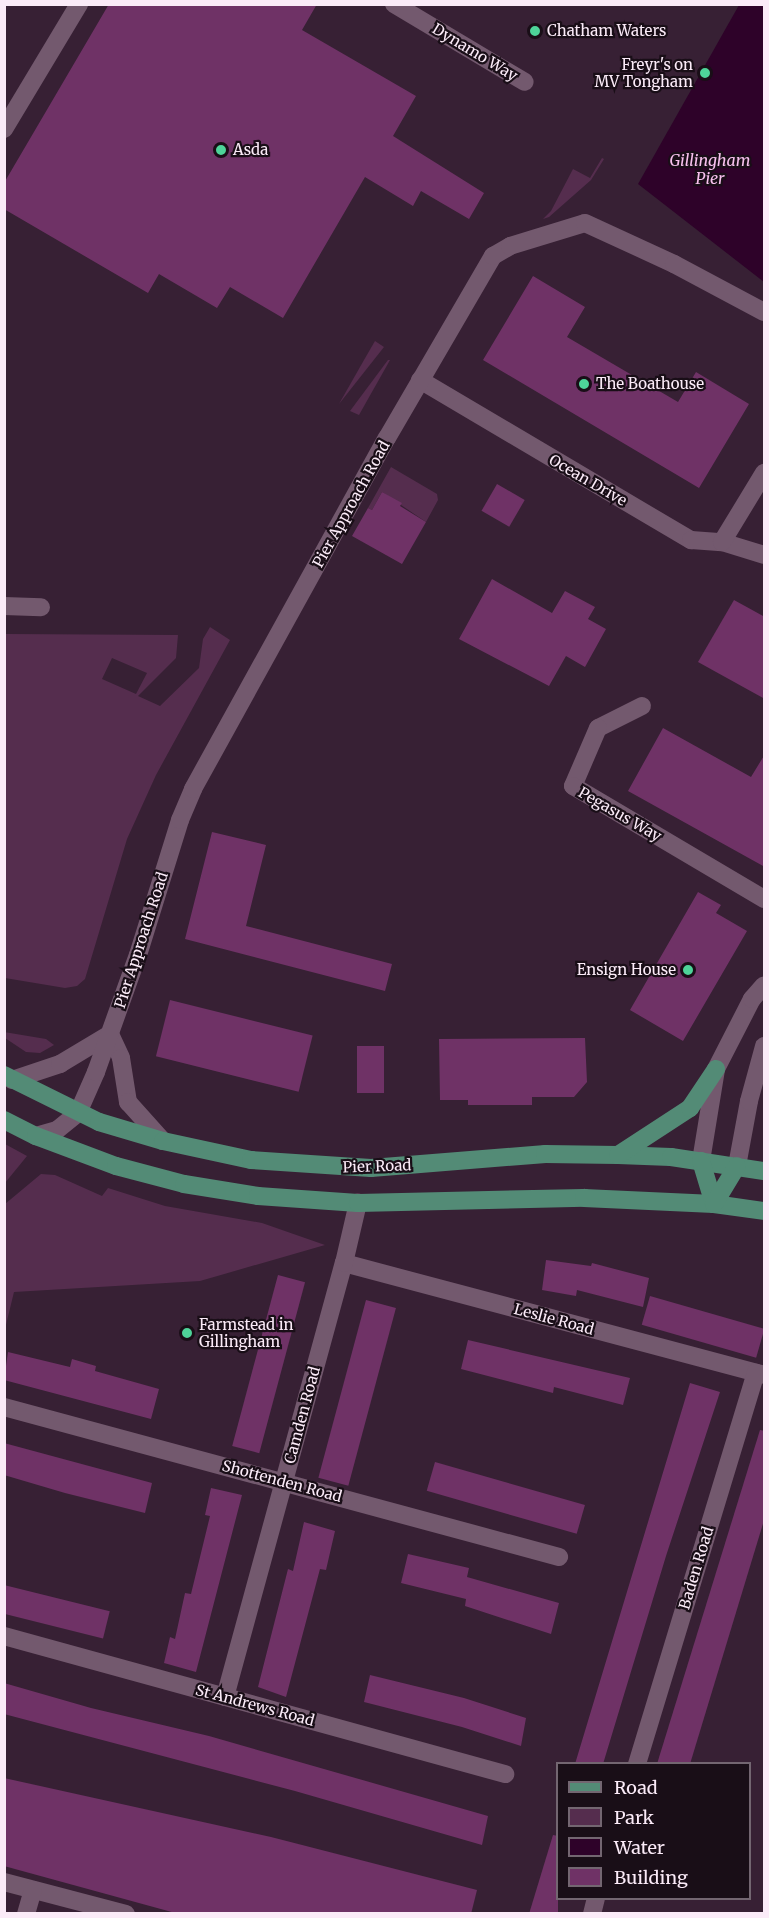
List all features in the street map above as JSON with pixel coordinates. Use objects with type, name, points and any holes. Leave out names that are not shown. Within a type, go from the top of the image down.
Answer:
[{"type":"main road","points":[[618,1155],[690,1108],[716,1068]]},
{"type":"main road","name":"Pier Road","points":[[8,1078],[78,1113],[163,1141],[251,1160],[371,1168],[545,1154],[618,1155],[701,1161],[765,1172]]},
{"type":"main road","points":[[4,1120],[36,1136],[117,1166],[202,1187],[289,1200],[358,1203],[584,1198],[714,1204],[765,1211]]},
{"type":"main road","points":[[701,1161],[714,1204]]},
{"type":"main road","points":[[714,1204],[737,1166]]},
{"type":"street","points":[[4,129],[79,4]]},
{"type":"street","name":"Dynamo Way","points":[[394,4],[525,82]]},
{"type":"street","name":"Pier Approach Road","points":[[78,1113],[110,1034],[138,955],[180,820],[193,789],[420,380],[496,253],[510,246],[585,223],[674,264],[765,312]]},
{"type":"street","name":"Ocean Drive","points":[[420,380],[691,540],[722,542],[765,555]]},
{"type":"street","points":[[722,542],[765,473]]},
{"type":"street","points":[[4,606],[41,607]]},
{"type":"street","name":"Pegasus Way","points":[[642,706],[598,728],[573,786],[765,898]]},
{"type":"street","points":[[701,1161],[716,1068],[752,999],[765,984]]},
{"type":"street","points":[[8,1078],[60,1064],[110,1034],[121,1058],[129,1102],[163,1141]]},
{"type":"street","points":[[737,1166],[749,1101],[765,1046]]},
{"type":"street","points":[[36,1136],[57,1130],[78,1113]]},
{"type":"street","name":"Camden Road","points":[[225,1696],[344,1263],[358,1203]]},
{"type":"street","name":"Leslie Road","points":[[344,1263],[760,1374]]},
{"type":"street","name":"Baden Road","points":[[638,1762],[760,1374]]},
{"type":"street","name":"Shottenden Road","points":[[4,1407],[559,1557]]},
{"type":"street","name":"St Andrews Road","points":[[4,1636],[505,1774]]},
{"type":"street","points":[[4,1882],[126,1914]]},
{"type":"street","points":[[26,1914],[33,1890]]},
{"type":"green space","points":[[602,158],[604,159],[591,180],[549,217],[543,219],[551,211],[573,169],[590,178]]},
{"type":"green space","points":[[375,341],[384,347],[339,404],[364,360]]},
{"type":"green space","points":[[390,360],[359,415],[350,411]]},
{"type":"green space","points":[[391,467],[437,494],[438,500],[426,522],[382,492],[372,510],[368,508]]},
{"type":"green space","points":[[210,627],[230,640],[156,775],[127,839],[85,979],[77,986],[65,988],[5,978],[5,634],[178,635],[176,658],[138,696],[160,706],[199,668],[203,639]],"holes":[[[112,658],[147,673],[136,694],[102,679]]]},
{"type":"green space","points":[[4,1032],[46,1039],[54,1045],[40,1053],[26,1052],[5,1038]]},
{"type":"green space","points":[[5,1144],[27,1156],[4,1183]]},
{"type":"green space","points":[[41,1174],[55,1175],[102,1196],[108,1188],[165,1206],[262,1223],[325,1245],[200,1281],[14,1292],[5,1329],[5,1204]]},
{"type":"water","name":"Gillingham Pier","points":[[739,5],[764,5],[764,282],[638,184]]},
{"type":"building","name":"Asda","points":[[109,4],[317,4],[302,30],[416,96],[393,136],[484,193],[469,219],[421,191],[413,206],[365,177],[283,318],[230,287],[217,308],[159,274],[148,293],[4,209],[4,183]]},
{"type":"building","name":"The Boathouse","points":[[533,276],[585,307],[567,337],[678,402],[696,372],[749,404],[699,488],[483,360]]},
{"type":"building","points":[[497,484],[525,500],[509,527],[482,511]]},
{"type":"building","points":[[382,492],[402,503],[400,506],[426,522],[402,564],[352,536],[368,508],[372,510]]},
{"type":"building","points":[[492,579],[552,613],[565,591],[595,607],[588,619],[606,629],[585,667],[566,656],[549,686],[459,639]]},
{"type":"building","points":[[734,600],[765,617],[765,699],[698,662]]},
{"type":"building","points":[[663,728],[751,777],[765,754],[765,867],[628,791]]},
{"type":"building","points":[[212,832],[266,845],[246,926],[392,964],[385,991],[185,939]]},
{"type":"building","name":"Ensign House","points":[[698,892],[721,905],[716,913],[747,931],[683,1041],[630,1010]]},
{"type":"building","points":[[170,1000],[313,1036],[299,1092],[156,1056]]},
{"type":"building","points":[[585,1038],[587,1082],[574,1097],[532,1097],[532,1105],[468,1105],[468,1100],[440,1100],[439,1039]]},
{"type":"building","points":[[357,1046],[384,1046],[384,1093],[357,1093]]},
{"type":"building","points":[[546,1260],[591,1266],[592,1263],[649,1278],[643,1307],[577,1290],[576,1296],[542,1290]]},
{"type":"building","points":[[278,1275],[305,1282],[259,1453],[232,1446]]},
{"type":"building","points":[[650,1296],[764,1329],[756,1358],[642,1325]]},
{"type":"building","points":[[366,1300],[396,1308],[348,1486],[318,1478]]},
{"type":"building","points":[[468,1340],[630,1378],[623,1405],[554,1387],[553,1393],[461,1369]]},
{"type":"building","points":[[8,1352],[70,1367],[72,1359],[96,1366],[95,1371],[159,1389],[151,1419],[4,1380]]},
{"type":"building","points":[[690,1383],[720,1392],[666,1556],[604,1762],[576,1762]]},
{"type":"building","points":[[760,1430],[765,1431],[765,1517],[691,1762],[658,1762]]},
{"type":"building","points":[[4,1443],[152,1483],[145,1513],[4,1475]]},
{"type":"building","points":[[435,1462],[585,1505],[577,1534],[427,1491]]},
{"type":"building","points":[[211,1488],[242,1495],[196,1672],[164,1663],[170,1637],[175,1639],[185,1593],[191,1594],[210,1516],[205,1515]]},
{"type":"building","points":[[304,1522],[335,1531],[326,1570],[320,1569],[286,1697],[258,1687],[288,1569],[293,1571]]},
{"type":"building","points":[[408,1554],[469,1568],[467,1577],[559,1603],[551,1634],[465,1606],[466,1599],[401,1583]]},
{"type":"building","points":[[4,1585],[110,1611],[103,1639],[4,1614]]},
{"type":"building","points":[[370,1675],[464,1698],[526,1718],[521,1746],[462,1727],[364,1702]]},
{"type":"building","points":[[4,1683],[91,1708],[209,1736],[488,1816],[482,1845],[295,1791],[4,1714]]},
{"type":"building","points":[[4,1778],[271,1837],[477,1890],[471,1914],[179,1914],[4,1866]]},
{"type":"building","points":[[553,1835],[556,1836],[558,1914],[529,1914]]},
{"type":"place","name":"Chatham Waters","points":[[535,31]]},
{"type":"place","name":"Freyr's on MV Tongham","points":[[705,73]]},
{"type":"place","name":"Asda","points":[[221,150]]},
{"type":"place","name":"The Boathouse","points":[[584,384]]},
{"type":"place","name":"Ensign House","points":[[688,970]]},
{"type":"place","name":"Farmstead in Gillingham","points":[[187,1333]]}]
